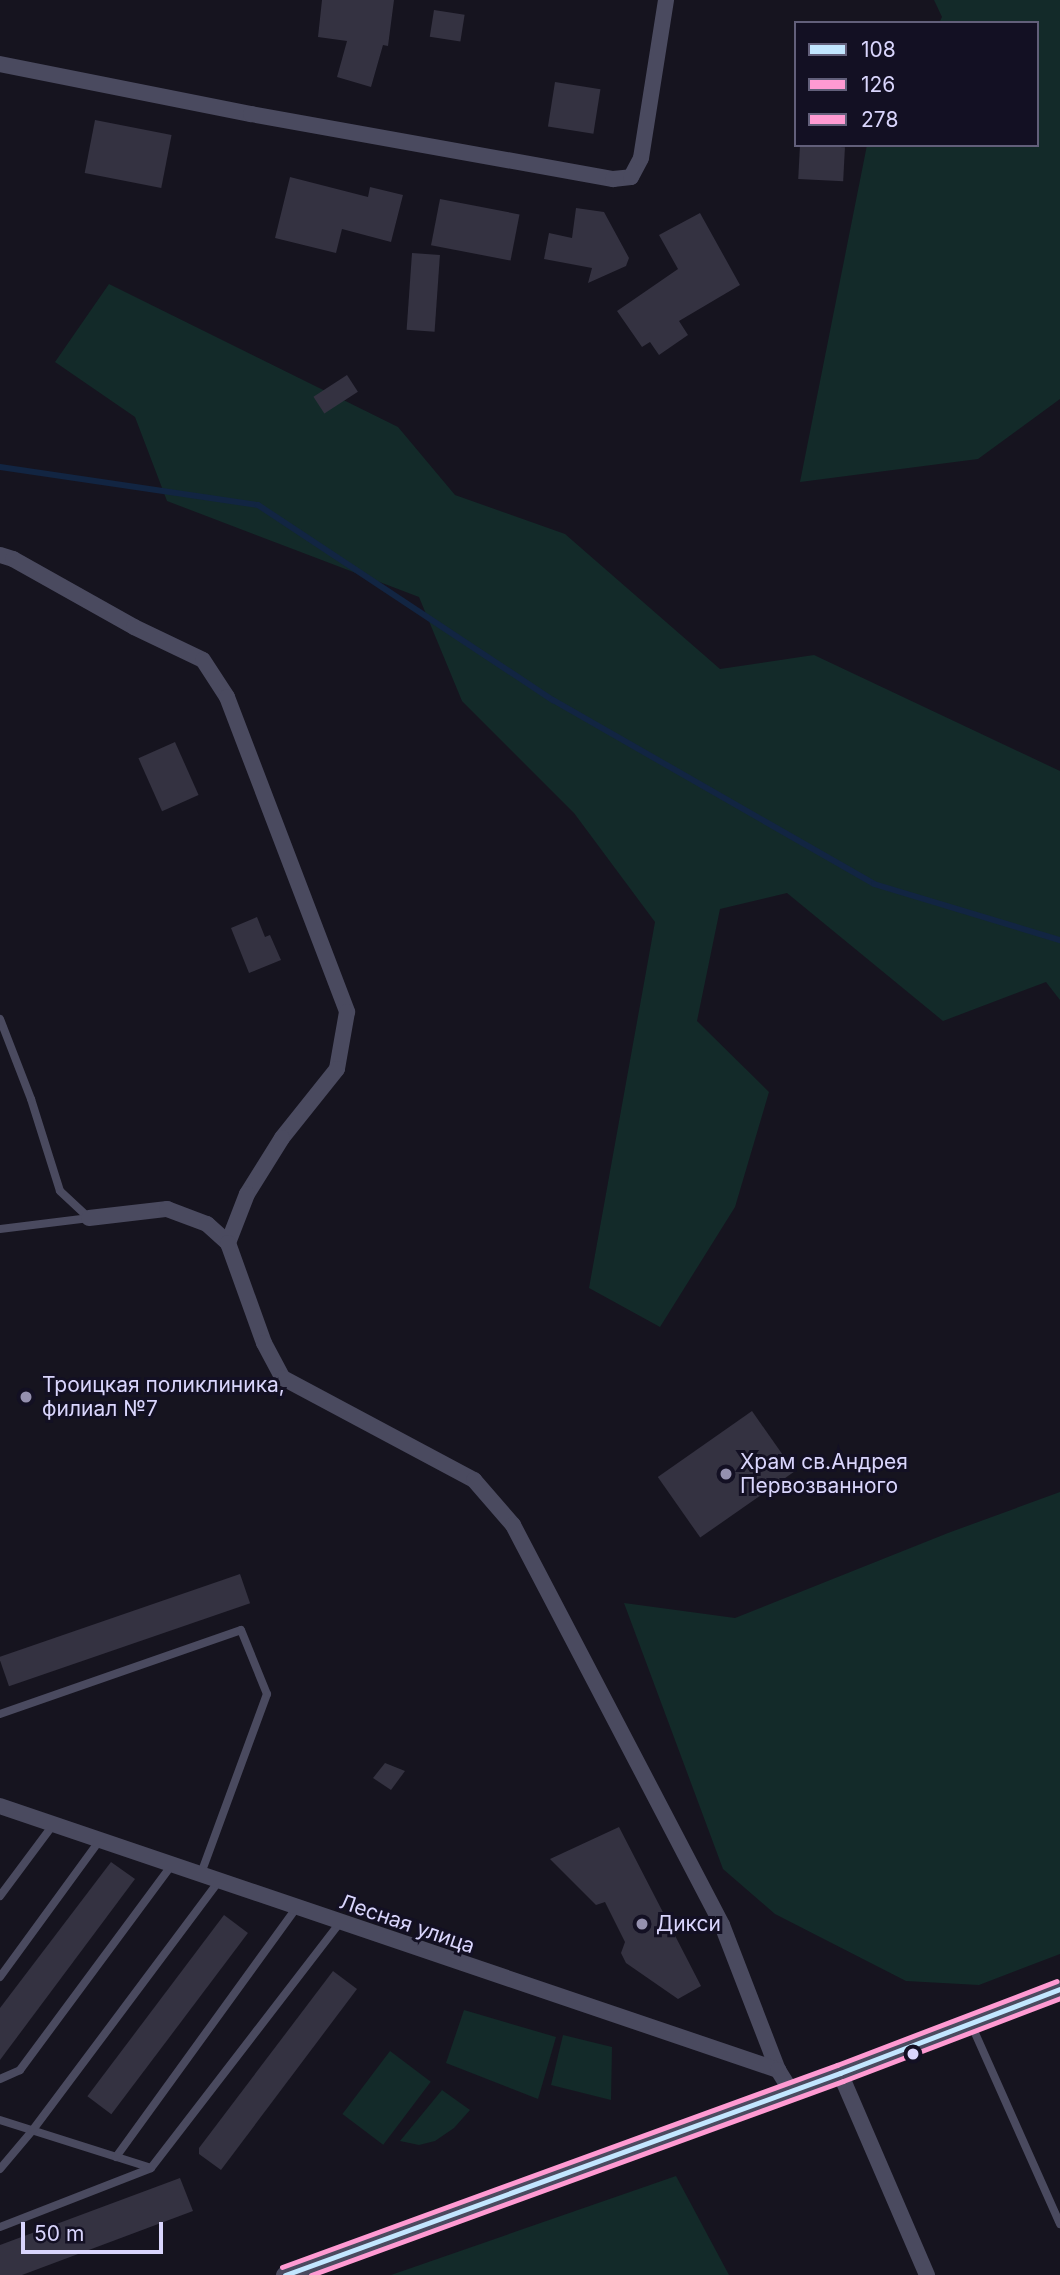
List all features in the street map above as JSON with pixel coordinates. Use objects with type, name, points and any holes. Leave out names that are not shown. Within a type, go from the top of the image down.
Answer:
[{"type":"street","points":[[0,64],[318,126],[614,179],[631,177],[642,158],[666,0]]},
{"type":"street","points":[[0,555],[13,558],[134,628],[203,660],[227,696],[347,1012],[337,1069],[282,1138],[247,1194],[228,1243]]},
{"type":"street","points":[[89,1218],[167,1209],[207,1224],[228,1243],[264,1343],[283,1378],[474,1480],[513,1525],[722,1925],[778,2070],[791,2091]]},
{"type":"street","name":"Лесная улица","points":[[0,1806],[778,2070]]},
{"type":"street","points":[[285,2275],[1060,1990]]},
{"type":"street","points":[[840,2073],[926,2275]]},
{"type":"lane","points":[[0,1019],[31,1099],[60,1191],[89,1218]]},
{"type":"lane","points":[[0,1229],[89,1218]]},
{"type":"lane","points":[[0,1714],[241,1630],[267,1694],[200,1876]]},
{"type":"lane","points":[[0,1896],[53,1825]]},
{"type":"lane","points":[[0,1977],[99,1841]]},
{"type":"lane","points":[[0,2079],[20,2070],[171,1866]]},
{"type":"lane","points":[[0,2169],[32,2131],[218,1882]]},
{"type":"lane","points":[[116,2157],[296,1908]]},
{"type":"lane","points":[[0,2227],[151,2168],[340,1923]]},
{"type":"lane","points":[[971,2024],[1060,2224]]},
{"type":"lane","points":[[0,2120],[151,2168]]},
{"type":"green space","points":[[934,0],[1060,0],[1060,399],[978,459],[800,482],[867,147],[1039,147],[1039,21],[940,21],[942,17]]},
{"type":"green space","points":[[109,284],[398,427],[455,495],[565,534],[720,669],[814,655],[1060,771],[1060,1000],[1046,982],[943,1021],[787,893],[720,909],[697,1021],[769,1092],[735,1207],[660,1327],[589,1288],[655,922],[574,813],[462,701],[419,597],[167,501],[135,417],[55,362]]},
{"type":"green space","points":[[1060,1492],[1060,1954],[979,1985],[906,1981],[775,1914],[723,1869],[624,1603],[735,1618],[948,1533]]},
{"type":"green space","points":[[464,2010],[556,2037],[538,2099],[446,2063]]},
{"type":"green space","points":[[563,2035],[612,2047],[611,2100],[551,2085]]},
{"type":"green space","points":[[390,2051],[431,2082],[383,2145],[342,2114]]},
{"type":"green space","points":[[442,2090],[470,2110],[454,2128],[435,2141],[419,2145],[400,2141]]},
{"type":"green space","points":[[676,2176],[729,2275],[391,2275]]},
{"type":"building","points":[[322,0],[394,0],[388,46],[383,45],[371,87],[337,77],[347,41],[318,37]]},
{"type":"building","points":[[434,10],[465,15],[460,42],[430,37]]},
{"type":"building","points":[[555,82],[600,89],[593,134],[548,126]]},
{"type":"building","points":[[95,120],[172,135],[161,188],[85,173]]},
{"type":"building","points":[[800,147],[845,147],[843,181],[798,179]]},
{"type":"building","points":[[290,177],[368,197],[370,187],[403,195],[391,242],[342,229],[336,253],[275,238]]},
{"type":"building","points":[[440,199],[520,214],[511,261],[431,245]]},
{"type":"building","points":[[576,208],[604,212],[629,258],[626,266],[588,283],[592,268],[544,259],[549,233],[572,238]]},
{"type":"building","points":[[700,213],[740,285],[679,321],[688,335],[659,355],[650,342],[642,347],[617,311],[678,269],[659,235]]},
{"type":"building","points":[[412,253],[440,255],[435,332],[407,330]]},
{"type":"building","points":[[347,375],[358,392],[324,414],[313,397]]},
{"type":"building","points":[[175,742],[199,795],[162,811],[138,758]]},
{"type":"building","points":[[257,917],[265,937],[270,935],[281,960],[249,973],[231,928]]},
{"type":"building","name":"Храм св.Андрея Первозванного","points":[[752,1411],[794,1472],[700,1538],[658,1477]]},
{"type":"building","points":[[240,1574],[250,1603],[9,1686],[0,1657]]},
{"type":"building","points":[[385,1763],[405,1771],[391,1790],[373,1778]]},
{"type":"building","name":"Дикси","points":[[619,1827],[701,1986],[678,1999],[626,1963],[621,1953],[625,1942],[605,1902],[596,1905],[550,1859]]},
{"type":"building","points":[[111,1862],[135,1879],[0,2060],[0,2008]]},
{"type":"building","points":[[224,1915],[248,1933],[111,2114],[87,2096]]},
{"type":"building","points":[[333,1971],[357,1989],[221,2170],[199,2154],[199,2148]]},
{"type":"building","points":[[180,2178],[193,2211],[22,2275],[0,2275],[0,2245]]},
{"type":"waterway","points":[[0,467],[258,505],[553,700],[874,884],[1060,940]]},
{"type":"transit line","name":"278","points":[[282,2267],[837,2065],[1057,1981]]},
{"type":"transit line","name":"108","points":[[285,2275],[840,2073],[1060,1989]]},
{"type":"transit line","name":"126","points":[[311,2275],[843,2081],[1060,1998]]},
{"type":"place","name":"Троицкая поликлиника, филиал №7","points":[[26,1397]]},
{"type":"place","name":"Храм св.Андрея Первозванного","points":[[726,1474]]},
{"type":"place","name":"Дикси","points":[[642,1924]]}]
